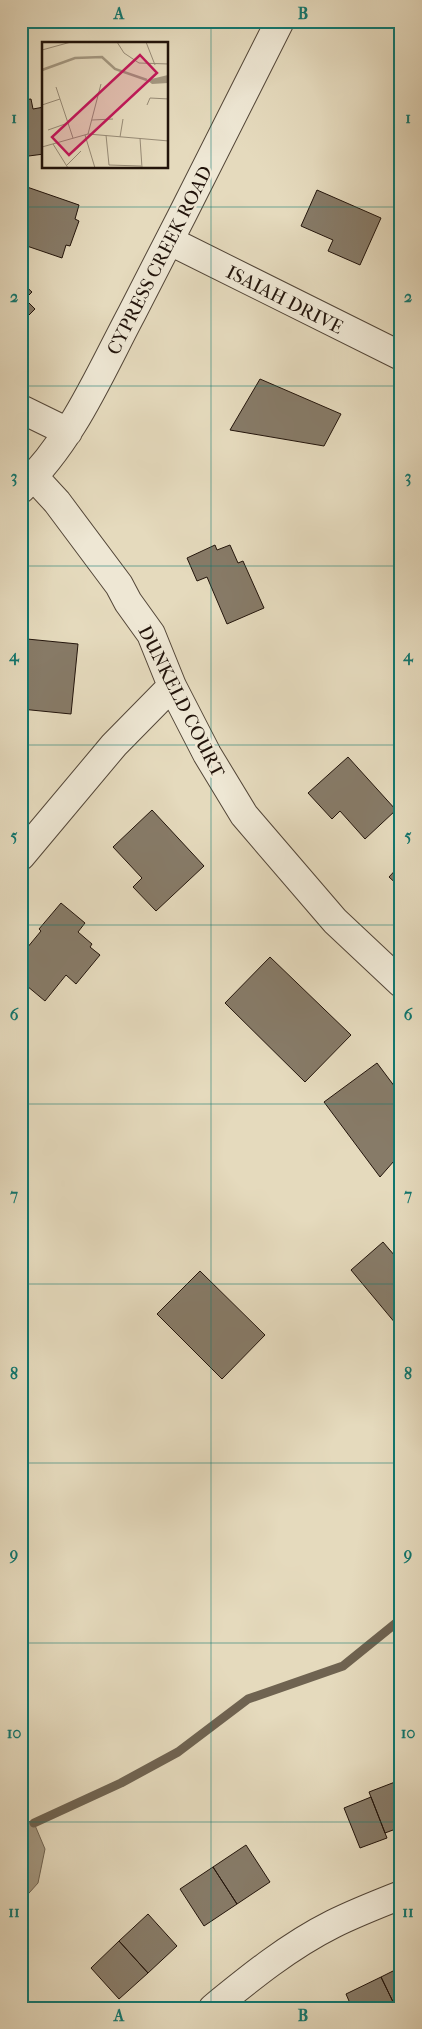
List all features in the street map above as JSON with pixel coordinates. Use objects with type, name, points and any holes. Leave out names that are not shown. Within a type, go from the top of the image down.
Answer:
[{"type":"street","name":"CYPRESS CREEK ROAD","points":[[28,483],[68,432],[170,241],[280,21]]},
{"type":"street","name":"ISAIAH DRIVE","points":[[170,241],[401,356]]},
{"type":"street","points":[[21,409],[68,432]]},
{"type":"street","name":"DUNKELD COURT","points":[[28,483],[57,502],[119,585],[128,602],[151,634],[172,686],[207,754],[244,815],[335,921],[401,983]]},
{"type":"street","points":[[21,856],[114,744],[172,686]]},
{"type":"street","points":[[213,2008],[247,1978],[334,1923],[401,1895]]},
{"type":"shaded area","points":[[21,1819],[34,1823],[45,1849],[38,1883],[21,1902]]},
{"type":"building","points":[[401,87],[401,105],[394,102]]},
{"type":"building","points":[[31,99],[33,109],[42,107],[42,154],[21,157],[21,100]]},
{"type":"building","points":[[27,187],[79,205],[75,219],[79,221],[70,246],[66,245],[62,258],[21,244],[21,220],[23,214],[21,213],[21,205]]},
{"type":"building","points":[[317,190],[381,218],[360,265],[328,251],[333,240],[301,226]]},
{"type":"building","points":[[21,282],[32,292],[25,299],[35,309],[21,323]]},
{"type":"building","points":[[260,379],[341,414],[324,446],[230,430]]},
{"type":"building","points":[[215,545],[217,550],[230,545],[238,563],[243,561],[264,608],[227,624],[207,577],[197,581],[187,558]]},
{"type":"building","points":[[27,639],[78,644],[71,714],[21,709],[21,688]]},
{"type":"building","points":[[348,757],[396,810],[365,839],[340,811],[332,819],[308,793]]},
{"type":"building","points":[[152,810],[204,866],[156,911],[133,887],[142,878],[113,847]]},
{"type":"building","points":[[401,864],[401,888],[389,877]]},
{"type":"building","points":[[61,903],[85,923],[78,932],[92,944],[90,947],[100,955],[76,984],[66,975],[45,1001],[21,981],[21,964],[26,958],[22,954],[41,931],[39,929]]},
{"type":"building","points":[[270,957],[351,1035],[305,1082],[225,1003]]},
{"type":"building","points":[[377,1063],[401,1095],[401,1153],[380,1177],[324,1102]]},
{"type":"building","points":[[383,1242],[401,1263],[401,1330],[351,1270]]},
{"type":"building","points":[[200,1271],[265,1335],[222,1379],[157,1314]]},
{"type":"building","points":[[395,1782],[399,1791],[401,1791],[401,1827],[385,1833],[369,1792]]},
{"type":"building","points":[[371,1797],[387,1838],[360,1848],[344,1808]]},
{"type":"building","points":[[246,1845],[270,1882],[237,1904],[213,1867]]},
{"type":"building","points":[[213,1867],[237,1904],[204,1926],[180,1889]]},
{"type":"building","points":[[148,1914],[177,1946],[148,1973],[119,1941]]},
{"type":"building","points":[[119,1941],[148,1973],[119,1999],[91,1968]]},
{"type":"building","points":[[401,1967],[401,2008],[396,2008],[381,1977]]},
{"type":"building","points":[[381,1977],[396,2008],[352,2008],[346,1994]]},
{"type":"waterway","points":[[34,1823],[121,1783],[178,1752],[248,1699],[343,1666],[401,1619]]}]
